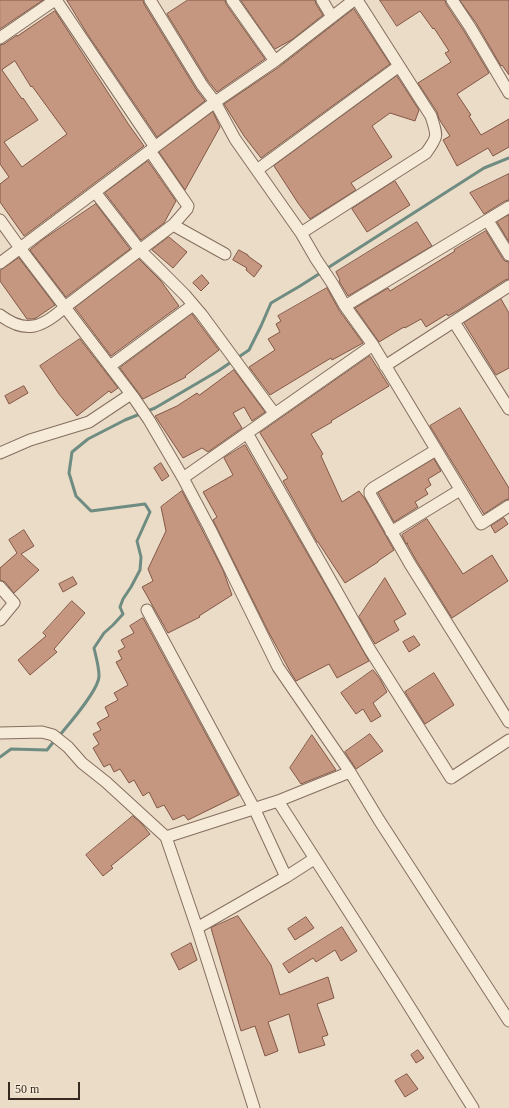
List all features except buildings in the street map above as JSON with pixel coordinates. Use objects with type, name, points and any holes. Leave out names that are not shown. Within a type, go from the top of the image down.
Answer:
[{"type":"street","points":[[0,38],[55,0],[188,206],[187,210],[173,225],[47,321],[38,326],[28,327],[16,324],[0,315]]},
{"type":"street","points":[[150,0],[202,85],[215,102],[235,139],[301,233],[345,306],[373,345],[481,524],[509,506]]},
{"type":"street","points":[[232,0],[275,61]]},
{"type":"street","points":[[322,0],[332,17]]},
{"type":"street","points":[[0,263],[215,102],[275,61],[354,0]]},
{"type":"street","points":[[301,233],[426,153],[433,144],[437,134],[431,116],[357,0]]},
{"type":"street","points":[[452,0],[505,78],[509,93]]},
{"type":"street","points":[[257,170],[399,66]]},
{"type":"street","points":[[95,192],[140,250],[193,305],[274,413]]},
{"type":"street","points":[[345,306],[509,207]]},
{"type":"street","points":[[0,220],[133,396],[149,420],[183,478],[217,543],[278,667],[350,772],[379,820],[509,1021]]},
{"type":"street","points":[[488,221],[509,255]]},
{"type":"street","points":[[173,225],[225,254]]},
{"type":"street","points":[[386,366],[509,286]]},
{"type":"street","points":[[110,366],[193,305]]},
{"type":"street","points":[[454,322],[509,409]]},
{"type":"street","points":[[183,478],[373,345]]},
{"type":"street","points":[[0,453],[30,440],[89,422],[133,396]]},
{"type":"street","points":[[247,433],[370,650],[451,778],[509,740]]},
{"type":"street","points":[[436,450],[373,488],[370,491],[371,498],[410,564],[509,722]]},
{"type":"street","points":[[391,532],[460,490]]},
{"type":"street","points":[[0,587],[14,603],[0,620]]},
{"type":"street","points":[[147,610],[254,808],[286,878]]},
{"type":"street","points":[[0,733],[42,732],[54,735],[82,763],[106,782],[166,837],[254,1108]]},
{"type":"street","points":[[166,837],[278,801],[350,772]]},
{"type":"street","points":[[278,801],[473,1108]]},
{"type":"street","points":[[196,928],[286,878],[314,859]]},
{"type":"waterway","points":[[326,269],[484,168],[509,158]]},
{"type":"waterway","points":[[59,736],[89,698],[98,682],[99,676],[94,648],[104,633],[123,614],[120,607],[123,599],[140,570],[141,557],[137,541],[150,512],[145,504],[91,511],[76,496],[69,473],[72,452],[88,439],[125,420],[155,408],[218,371],[249,350],[271,303],[322,272]]},
{"type":"waterway","points":[[0,757],[11,749],[47,750],[55,740]]}]
